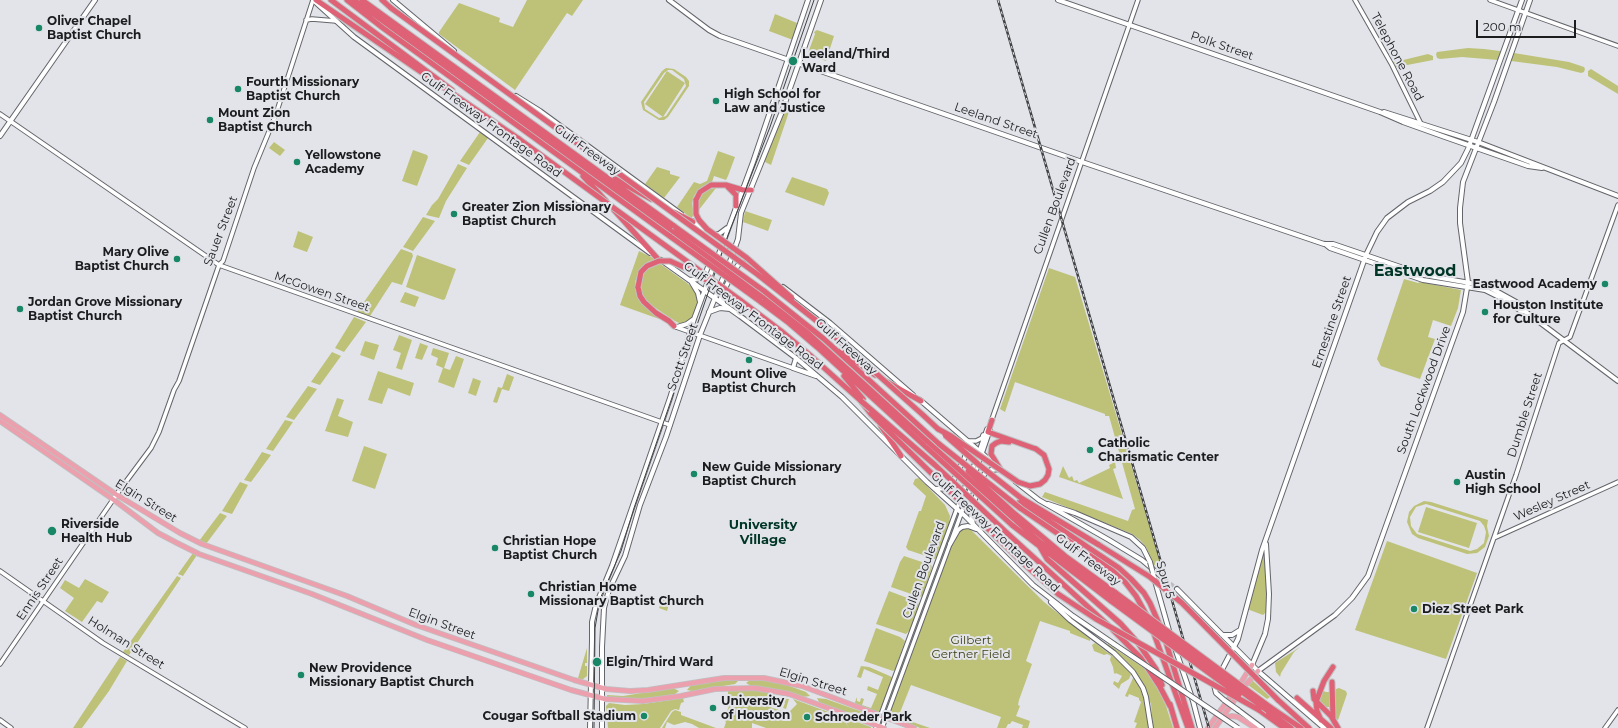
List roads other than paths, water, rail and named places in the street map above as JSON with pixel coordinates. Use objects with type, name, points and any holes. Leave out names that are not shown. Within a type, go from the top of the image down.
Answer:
[{"type":"highway","points":[[314,0],[435,80],[519,139],[781,331],[935,465],[1127,643],[1153,674],[1170,706]]},
{"type":"highway","points":[[331,0],[435,80]]},
{"type":"highway","name":"Gulf Freeway","points":[[347,0],[444,66],[569,156],[592,166],[674,226],[808,333],[1012,525],[1040,547],[1113,597],[1291,728]]},
{"type":"highway","name":"Gulf Freeway","points":[[354,0],[569,156],[672,234]]},
{"type":"highway","name":"Gulf Freeway","points":[[362,0],[382,14],[444,66]]},
{"type":"highway","points":[[368,0],[382,14]]},
{"type":"highway","points":[[382,0],[757,274],[818,322]]},
{"type":"highway","name":"Gulf Freeway","points":[[569,156],[572,165],[824,339],[939,444],[1014,516]]},
{"type":"highway","points":[[572,165],[657,258]]},
{"type":"highway","points":[[592,166],[693,222]]},
{"type":"highway","points":[[751,190],[743,190],[726,185],[711,185],[705,188],[697,195],[696,200],[696,214],[699,220],[707,229],[747,258],[978,464],[1021,500],[1119,568],[1144,593],[1157,617],[1174,667],[1190,726]]},
{"type":"highway","points":[[726,185],[736,195],[736,206]]},
{"type":"highway","points":[[675,326],[656,313],[640,296],[638,287],[640,276],[647,266],[655,262],[670,262],[690,270],[740,300]]},
{"type":"highway","name":"Gulf Freeway","points":[[762,297],[788,323],[927,444],[1113,597],[1259,710],[1268,711],[1300,728]]},
{"type":"highway","points":[[824,339],[867,370],[921,401]]},
{"type":"highway","points":[[836,365],[864,401],[901,456]]},
{"type":"highway","points":[[861,401],[871,414],[1024,564],[1058,594],[1096,619],[1259,710]]},
{"type":"highway","points":[[938,429],[969,448],[1018,482],[1030,486],[1040,484],[1045,480],[1050,469],[1044,455],[1036,449],[988,432],[990,421]]},
{"type":"highway","points":[[1001,468],[991,454],[993,444],[1000,441],[1014,442]]},
{"type":"highway","points":[[939,444],[1020,508],[1113,571],[1124,582],[1136,596],[1146,614],[1190,726]]},
{"type":"highway","points":[[1021,500],[1099,545],[1150,578],[1182,603],[1278,700],[1309,728]]},
{"type":"highway","points":[[1040,547],[1047,558],[1121,624],[1138,643],[1156,669],[1178,728]]},
{"type":"highway","points":[[1321,720],[1317,711],[1316,702],[1324,681],[1333,667]]},
{"type":"highway","points":[[1332,682],[1333,720]]},
{"type":"highway","points":[[1313,691],[1313,696],[1316,702],[1328,714],[1338,728]]},
{"type":"highway","points":[[1297,698],[1331,728]]},
{"type":"highway","points":[[1308,709],[1328,714]]},
{"type":"highway","name":"Gulf Freeway","points":[[1268,711],[1284,728]]},
{"type":"main road","points":[[0,136],[95,0]]},
{"type":"main road","name":"Gulf Freeway Frontage Road","points":[[314,0],[326,10],[336,22],[393,66],[796,358],[842,398],[973,524],[1033,585],[1073,616],[1238,728]]},
{"type":"main road","points":[[393,0],[464,60],[506,90],[540,111],[764,273],[830,323],[866,356],[1001,468],[1025,490],[1039,500],[1142,560],[1161,576]]},
{"type":"main road","name":"Leeland Street","points":[[669,0],[714,33],[798,63],[1082,162],[1324,244],[1330,248],[1414,277],[1436,282],[1468,284]]},
{"type":"main road","name":"Scott Street","points":[[590,728],[592,622],[596,605],[612,566],[662,422],[694,319],[743,190],[808,0]]},
{"type":"main road","name":"Scott Street","points":[[602,728],[604,608],[625,556],[640,505],[670,425],[700,335],[734,252],[738,239],[741,213],[781,114],[821,0]]},
{"type":"main road","name":"Polk Street","points":[[1058,0],[1411,123],[1470,142]]},
{"type":"main road","points":[[1470,142],[1522,0]]},
{"type":"main road","name":"South Lockwood Drive","points":[[1215,728],[1240,692],[1258,671],[1335,615],[1352,598],[1368,576],[1458,326],[1468,284],[1460,229],[1460,208],[1463,182],[1494,102],[1530,0]]},
{"type":"main road","name":"Polk Street","points":[[1411,123],[1421,124],[1528,166],[1542,168],[1618,196]]},
{"type":"main road","name":"Ernestine Street","points":[[1262,728],[1216,693],[1214,685],[1234,648],[1241,630],[1266,542],[1364,260],[1377,232],[1387,218],[1403,205],[1443,182],[1461,163],[1470,142]]},
{"type":"main road","points":[[710,235],[719,234],[728,227]]},
{"type":"main road","points":[[700,304],[696,290],[689,280],[704,277],[716,243],[710,235]]},
{"type":"main road","name":"Leeland Street","points":[[1324,244],[1333,244],[1437,278],[1468,284]]},
{"type":"main road","points":[[724,305],[722,294],[735,268],[739,264],[748,264],[764,273]]},
{"type":"main road","points":[[1414,277],[1416,272]]},
{"type":"main road","points":[[1468,284],[1485,290],[1505,300],[1521,311],[1526,312],[1618,381]]},
{"type":"main road","points":[[709,312],[720,308],[730,309]]},
{"type":"main road","points":[[675,326],[688,324],[694,319]]},
{"type":"main road","points":[[796,358],[793,368],[818,377]]},
{"type":"main road","name":"Elgin Street","points":[[0,415],[115,497],[156,531],[199,554],[312,594],[402,631],[571,690],[602,698],[632,701],[656,700],[715,689],[742,687],[770,690],[814,702],[880,727]]},
{"type":"main road","name":"Elgin Street","points":[[0,421],[115,497],[202,544],[328,589],[405,621],[591,685],[619,691],[648,690],[724,678],[742,677],[779,681],[817,692],[914,728]]},
{"type":"main road","points":[[935,489],[950,488],[965,457],[966,440]]},
{"type":"main road","points":[[973,524],[971,514],[980,482],[985,474],[991,470],[1001,468]]},
{"type":"main road","name":"Spur 5","points":[[1039,500],[1075,513],[1131,537],[1143,548],[1150,562],[1167,623],[1191,695],[1200,728]]},
{"type":"main road","points":[[156,531],[162,523]]},
{"type":"main road","points":[[950,544],[958,530],[962,527],[968,526],[979,531]]},
{"type":"main road","name":"Ernestine Street","points":[[1252,665],[1265,634],[1268,619],[1269,594],[1266,542]]},
{"type":"main road","points":[[1033,585],[1070,620],[1114,653],[1133,672],[1143,688],[1152,728]]},
{"type":"main road","points":[[1176,589],[1258,671],[1324,728]]},
{"type":"main road","points":[[1222,635],[1232,635],[1241,630]]},
{"type":"main road","points":[[1208,728],[1252,665]]},
{"type":"main road","points":[[814,702],[817,692]]},
{"type":"main road","points":[[1221,719],[1232,716],[1238,717],[1255,728]]},
{"type":"street","name":"Sauer Street","points":[[151,448],[159,432],[174,390],[179,381],[219,265],[223,260],[254,168],[275,117],[306,20],[314,0]]},
{"type":"street","name":"Cullen Boulevard","points":[[883,716],[950,544],[990,421],[1138,0]]},
{"type":"street","name":"Telephone Road","points":[[1355,0],[1392,65],[1415,110],[1411,123]]},
{"type":"street","points":[[1490,0],[1618,46]]},
{"type":"street","points":[[306,20],[312,19],[336,22]]},
{"type":"street","points":[[1415,110],[1421,124]]},
{"type":"street","name":"McGowen Street","points":[[0,114],[219,265],[670,425]]},
{"type":"street","name":"Dumble Street","points":[[1427,728],[1494,538],[1559,343],[1570,337],[1618,205]]},
{"type":"street","points":[[675,326],[793,368]]},
{"type":"street","points":[[966,440],[980,440],[990,421]]},
{"type":"street","name":"Cullen Boulevard","points":[[880,727],[957,509],[990,432]]},
{"type":"street","name":"Ennis Street","points":[[0,664],[145,454],[151,448]]},
{"type":"street","name":"Wesley Street","points":[[1494,538],[1618,482]]},
{"type":"street","name":"Holman Street","points":[[0,571],[103,643],[245,728]]},
{"type":"street","points":[[1605,728],[1618,710]]},
{"type":"street","points":[[0,720],[11,728]]},
{"type":"tunnel","points":[[1161,576],[1177,589]]},
{"type":"tram line","points":[[594,728],[595,628],[600,599],[621,551],[634,508],[728,235],[770,127],[814,0]]},
{"type":"railway","points":[[998,0],[1209,728]]},
{"type":"place","name":"Oliver Chapel Baptist Church","points":[[39,28]]},
{"type":"place","name":"Leeland/Third Ward","points":[[793,61]]},
{"type":"place","name":"Fourth Missionary Baptist Church","points":[[238,89]]},
{"type":"place","name":"High School for Law and Justice","points":[[716,101]]},
{"type":"place","name":"Mount Zion Baptist Church","points":[[210,120]]},
{"type":"place","name":"Yellowstone Academy","points":[[297,162]]},
{"type":"place","name":"Greater Zion Missionary Baptist Church","points":[[454,214]]},
{"type":"place","name":"Mary Olive Baptist Church","points":[[177,259]]},
{"type":"place","name":"Eastwood Academy","points":[[1605,284]]},
{"type":"place","name":"Jordan Grove Missionary Baptist Church","points":[[20,309]]},
{"type":"place","name":"Houston Institute for Culture","points":[[1485,312]]},
{"type":"place","name":"Mount Olive Baptist Church","points":[[749,360]]},
{"type":"place","name":"Catholic Charismatic Center","points":[[1090,450]]},
{"type":"place","name":"New Guide Missionary Baptist Church","points":[[694,474]]},
{"type":"place","name":"Austin High School","points":[[1457,482]]},
{"type":"place","name":"Riverside Health Hub","points":[[52,531]]},
{"type":"place","name":"Christian Hope Baptist Church","points":[[495,548]]},
{"type":"place","name":"Christian Home Missionary Baptist Church","points":[[531,594]]},
{"type":"place","name":"Diez Street Park","points":[[1414,609]]},
{"type":"place","name":"Elgin/Third Ward","points":[[597,662]]},
{"type":"place","name":"New Providence Missionary Baptist Church","points":[[301,675]]},
{"type":"place","name":"University of Houston","points":[[713,708]]},
{"type":"place","name":"Cougar Softball Stadium","points":[[644,716]]},
{"type":"place","name":"Schroeder Park","points":[[807,717]]},
{"type":"district","name":"Eastwood","points":[[1415,271]]},
{"type":"district","name":"University Village","points":[[763,532]]},
{"type":"park label","name":"Gilbert Gertner Field","points":[[971,647]]}]
